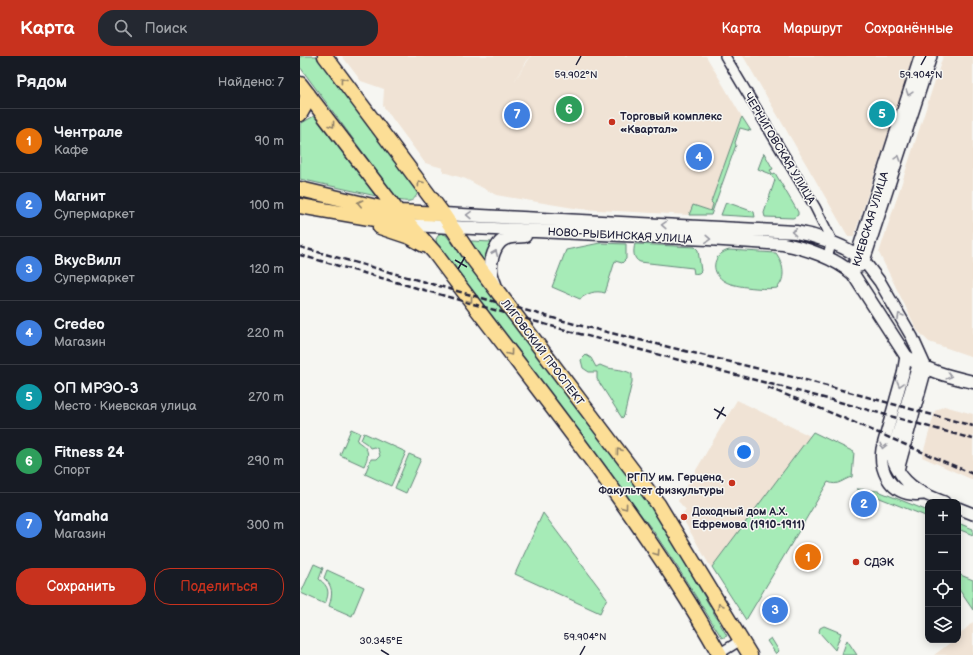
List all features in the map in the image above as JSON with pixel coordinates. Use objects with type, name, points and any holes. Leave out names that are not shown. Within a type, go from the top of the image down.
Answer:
[{"type":"main road","name":"ЛИГОВСКИЙ ПРОСПЕКТ","points":[[325,56],[443,214],[473,259],[658,504],[750,655]]},
{"type":"main road","name":"КИЕВСКАЯ УЛИЦА","points":[[853,274],[860,258],[921,56]]},
{"type":"main road","points":[[300,114],[304,107],[304,89]]},
{"type":"main road","points":[[304,89],[398,212],[434,252],[636,521],[676,583],[719,655]]},
{"type":"main road","points":[[300,189],[398,212],[443,214]]},
{"type":"main road","points":[[300,206],[410,225]]},
{"type":"main road","points":[[336,213],[410,237],[434,252]]},
{"type":"main road","name":"НОВО-РЫБИНСКАЯ УЛИЦА","points":[[443,214],[789,231],[815,235],[832,241]]},
{"type":"main road","name":"НОВО-РЫБИНСКАЯ УЛИЦА","points":[[410,225],[783,244],[807,250],[827,258]]},
{"type":"main road","points":[[497,290],[490,268],[492,257],[497,247],[502,241],[512,237],[524,236],[540,231]]},
{"type":"main road","points":[[832,241],[860,258]]},
{"type":"main road","points":[[827,258],[853,274],[906,356],[922,366],[948,376],[973,382]]},
{"type":"street","name":"ЧЕРНИГОВСКАЯ УЛИЦА","points":[[725,56],[815,207],[832,241]]},
{"type":"street","name":"КИЕВСКАЯ УЛИЦА","points":[[860,258],[931,56]]},
{"type":"street","points":[[827,258],[832,241]]},
{"type":"street","points":[[860,258],[880,282],[912,337],[922,366],[902,414],[882,449],[880,462],[888,480],[898,489],[910,494],[924,494]]},
{"type":"street","points":[[906,356],[903,374],[902,414],[892,455],[895,466],[906,482],[924,494],[936,499]]},
{"type":"street","points":[[961,509],[973,514]]},
{"type":"street","points":[[719,655],[741,640]]},
{"type":"shaded area","points":[[342,56],[530,56],[513,83],[531,56],[706,56],[742,117],[740,119],[711,211],[693,205],[689,215],[580,209],[496,195],[466,179],[443,172],[443,168],[425,163],[383,106],[384,89],[361,81]]},
{"type":"shaded area","points":[[743,56],[914,56],[854,236],[848,236]]},
{"type":"shaded area","points":[[943,56],[973,56],[973,357],[929,342],[917,330],[879,253]]},
{"type":"shaded area","name":"РГПУ им. Герцена, Факультет физкультуры","points":[[737,400],[810,436],[712,567],[684,521],[681,520],[681,515],[686,510],[678,501]]},
{"type":"shaded area","points":[[944,406],[973,414],[973,480],[922,457],[935,411]]},
{"type":"shaded area","points":[[973,622],[973,655],[934,655],[950,643],[961,643],[961,633]]},
{"type":"green space","points":[[300,56],[316,56],[418,192],[413,200],[398,200],[300,67]]},
{"type":"green space","points":[[314,116],[376,196],[300,179],[300,124]]},
{"type":"green space","points":[[742,117],[751,131],[740,128],[735,143],[736,145],[711,215],[689,215],[693,205],[711,211],[713,204],[711,202]]},
{"type":"green space","points":[[764,153],[773,169],[770,170],[772,173],[771,174],[758,169]]},
{"type":"green space","points":[[775,173],[798,212],[798,215],[793,218],[765,217],[764,213],[775,180],[771,175]]},
{"type":"green space","points":[[726,202],[754,212],[755,217],[721,215]]},
{"type":"green space","points":[[440,233],[446,235],[648,501],[727,636],[722,638],[654,532],[437,244],[436,239]]},
{"type":"green space","points":[[469,242],[491,242],[489,247],[491,249],[486,260],[483,260]]},
{"type":"green space","points":[[600,243],[626,244],[626,259],[622,263],[615,261],[605,293],[592,293],[580,299],[552,287],[566,250]]},
{"type":"green space","points":[[635,244],[695,247],[698,250],[701,271],[694,274],[693,268],[640,262],[636,259],[634,254]]},
{"type":"green space","points":[[729,250],[776,253],[781,261],[783,270],[780,284],[777,288],[751,288],[730,284],[721,279],[715,270],[716,260],[723,252]]},
{"type":"green space","points":[[586,355],[591,358],[596,367],[600,365],[608,368],[623,370],[632,374],[632,382],[624,416],[622,418],[597,379],[597,372],[589,372],[583,368],[581,360]]},
{"type":"green space","points":[[351,429],[360,433],[357,441],[364,446],[368,454],[364,466],[340,455]]},
{"type":"green space","points":[[813,432],[854,452],[852,477],[835,484],[828,482],[746,620],[712,567]]},
{"type":"green space","points":[[364,433],[406,452],[391,486],[365,474],[371,459],[377,459],[380,456],[378,449],[374,447],[370,448],[361,440]]},
{"type":"green space","points":[[409,454],[421,459],[406,493],[395,488]]},
{"type":"green space","points":[[857,489],[878,491],[925,510],[925,516]]},
{"type":"green space","points":[[543,513],[607,598],[600,613],[515,574]]},
{"type":"green space","points":[[961,524],[973,529],[973,535],[961,530]]},
{"type":"green space","points":[[314,564],[323,568],[319,579],[328,590],[328,596],[325,604],[301,593]]},
{"type":"green space","points":[[327,570],[364,587],[352,616],[329,606],[331,587],[324,578]]},
{"type":"green space","points":[[961,575],[973,580],[973,610],[961,592]]},
{"type":"green space","points":[[824,626],[841,633],[835,650],[819,632],[820,628]]},
{"type":"green space","points":[[771,638],[779,651],[776,654],[767,641]]},
{"type":"green space","points":[[847,640],[857,655],[842,654]]},
{"type":"railway","points":[[300,247],[578,325],[805,380],[973,426]]},
{"type":"railway","points":[[300,255],[576,333],[843,403],[973,439]]},
{"type":"railway","points":[[768,388],[846,419],[973,474]]},
{"type":"place","name":"Fitness 24","points":[[569,109]]},
{"type":"place","name":"ОП МРЭО-3","points":[[882,114]]},
{"type":"place","name":"Yamaha","points":[[517,115]]},
{"type":"place","name":"Торговый комплекс «Квартал»","points":[[612,122]]},
{"type":"place","name":"Credeo","points":[[699,157]]},
{"type":"place","name":"РГПУ им. Герцена, Факультет физкультуры","points":[[732,483]]},
{"type":"place","name":"Магнит","points":[[864,504]]},
{"type":"place","name":"Доходный дом А.Х. Ефремова (1910-1911)","points":[[684,517]]},
{"type":"place","name":"Чентрале","points":[[808,557]]},
{"type":"place","name":"СДЭК","points":[[856,562]]},
{"type":"place","name":"ВкусВилл","points":[[775,610]]}]
